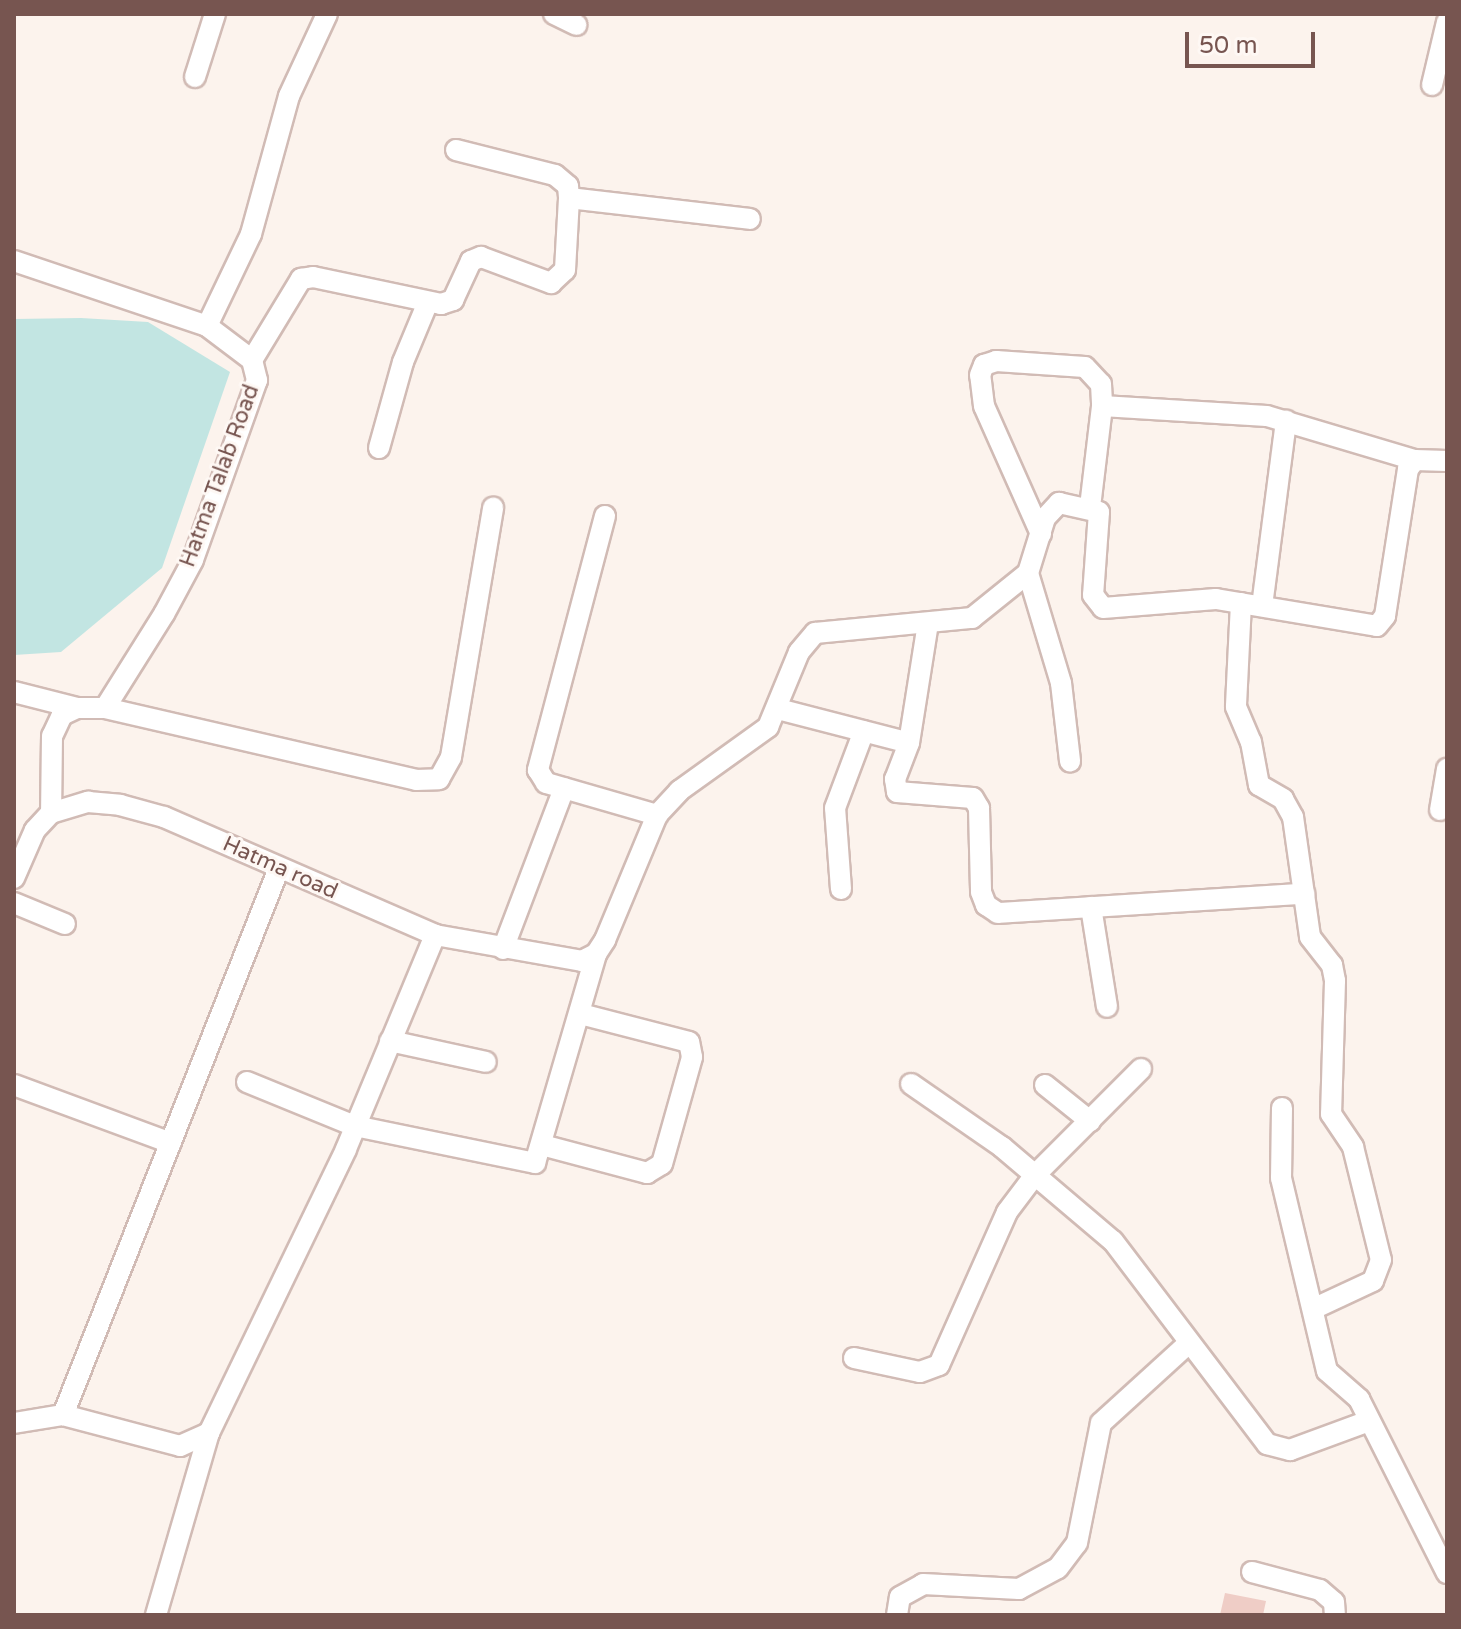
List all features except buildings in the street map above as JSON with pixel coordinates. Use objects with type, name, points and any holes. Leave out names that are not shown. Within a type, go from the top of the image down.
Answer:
[{"type":"street","points":[[195,77],[215,14]]},
{"type":"street","points":[[207,326],[251,234],[289,96],[327,14]]},
{"type":"street","points":[[554,14],[577,25]]},
{"type":"street","points":[[1432,85],[1447,22]]},
{"type":"street","points":[[252,360],[301,279],[313,277],[428,302],[453,300],[471,261],[481,257],[539,282],[560,278],[568,186],[555,175],[456,150]]},
{"type":"street","points":[[569,198],[750,219]]},
{"type":"street","name":"Hatma Talab Road","points":[[14,261],[207,326],[252,360],[257,380],[193,560],[105,708]]},
{"type":"street","points":[[379,448],[403,362],[428,302]]},
{"type":"street","points":[[1041,534],[984,406],[980,388],[984,365],[996,361],[1076,363],[1095,372],[1102,406],[1090,507]]},
{"type":"street","points":[[1102,406],[1237,411],[1286,421],[1415,460],[1447,461]]},
{"type":"street","points":[[1286,421],[1236,707],[1251,742],[1259,785],[1290,805],[1310,937],[1332,965],[1335,981],[1331,1114],[1353,1147],[1381,1268],[1373,1281],[1313,1309]]},
{"type":"street","points":[[247,1082],[355,1126],[528,1165],[535,1163],[581,1014],[589,957],[657,815],[679,791],[755,740],[778,709],[799,652],[815,633],[972,618],[1028,573],[1050,509],[1059,503],[1090,507],[1102,519],[1093,595],[1103,608],[1195,598],[1377,626],[1385,616],[1404,483],[1415,460]]},
{"type":"street","points":[[14,692],[77,708],[105,708],[416,780],[439,779],[451,757],[493,508]]},
{"type":"street","points":[[605,516],[538,770],[546,783],[657,815]]},
{"type":"street","points":[[1028,573],[1061,683],[1070,761]]},
{"type":"street","points":[[928,623],[909,743],[895,779],[897,792],[965,795],[979,808],[986,905],[998,913],[1304,894]]},
{"type":"street","points":[[14,878],[35,830],[51,813],[52,736],[62,715],[77,708]]},
{"type":"street","points":[[778,709],[909,743]]},
{"type":"street","points":[[841,889],[835,808],[864,731]]},
{"type":"street","points":[[1440,810],[1447,769]]},
{"type":"street","points":[[503,949],[564,788]]},
{"type":"street","name":"Hatma road","points":[[51,813],[88,802],[120,805],[164,817],[435,935],[503,949],[589,957]]},
{"type":"street","points":[[63,1415],[279,868]]},
{"type":"street","points":[[14,903],[65,924]]},
{"type":"street","points":[[1091,907],[1107,1007]]},
{"type":"street","points":[[156,1615],[209,1433],[355,1126],[435,935]]},
{"type":"street","points":[[542,1145],[647,1173],[662,1164],[692,1057],[689,1042],[581,1014]]},
{"type":"street","points":[[390,1041],[486,1062]]},
{"type":"street","points":[[854,1358],[920,1372],[939,1365],[1007,1212],[1035,1175],[1141,1069]]},
{"type":"street","points":[[911,1084],[1035,1175],[1128,1257],[1189,1343],[1274,1449],[1290,1450],[1369,1421]]},
{"type":"street","points":[[14,1085],[171,1143]]},
{"type":"street","points":[[1045,1085],[1090,1121]]},
{"type":"street","points":[[1282,1108],[1281,1178],[1327,1371],[1352,1390],[1447,1573]]},
{"type":"street","points":[[897,1615],[900,1597],[923,1584],[1019,1589],[1058,1568],[1077,1543],[1101,1423],[1189,1343]]},
{"type":"street","points":[[14,1423],[63,1415],[180,1446],[209,1433]]},
{"type":"street","points":[[1252,1572],[1320,1590],[1334,1602],[1335,1615]]},
{"type":"water","points":[[81,318],[148,322],[230,372],[162,568],[61,652],[14,655],[14,319]]}]
